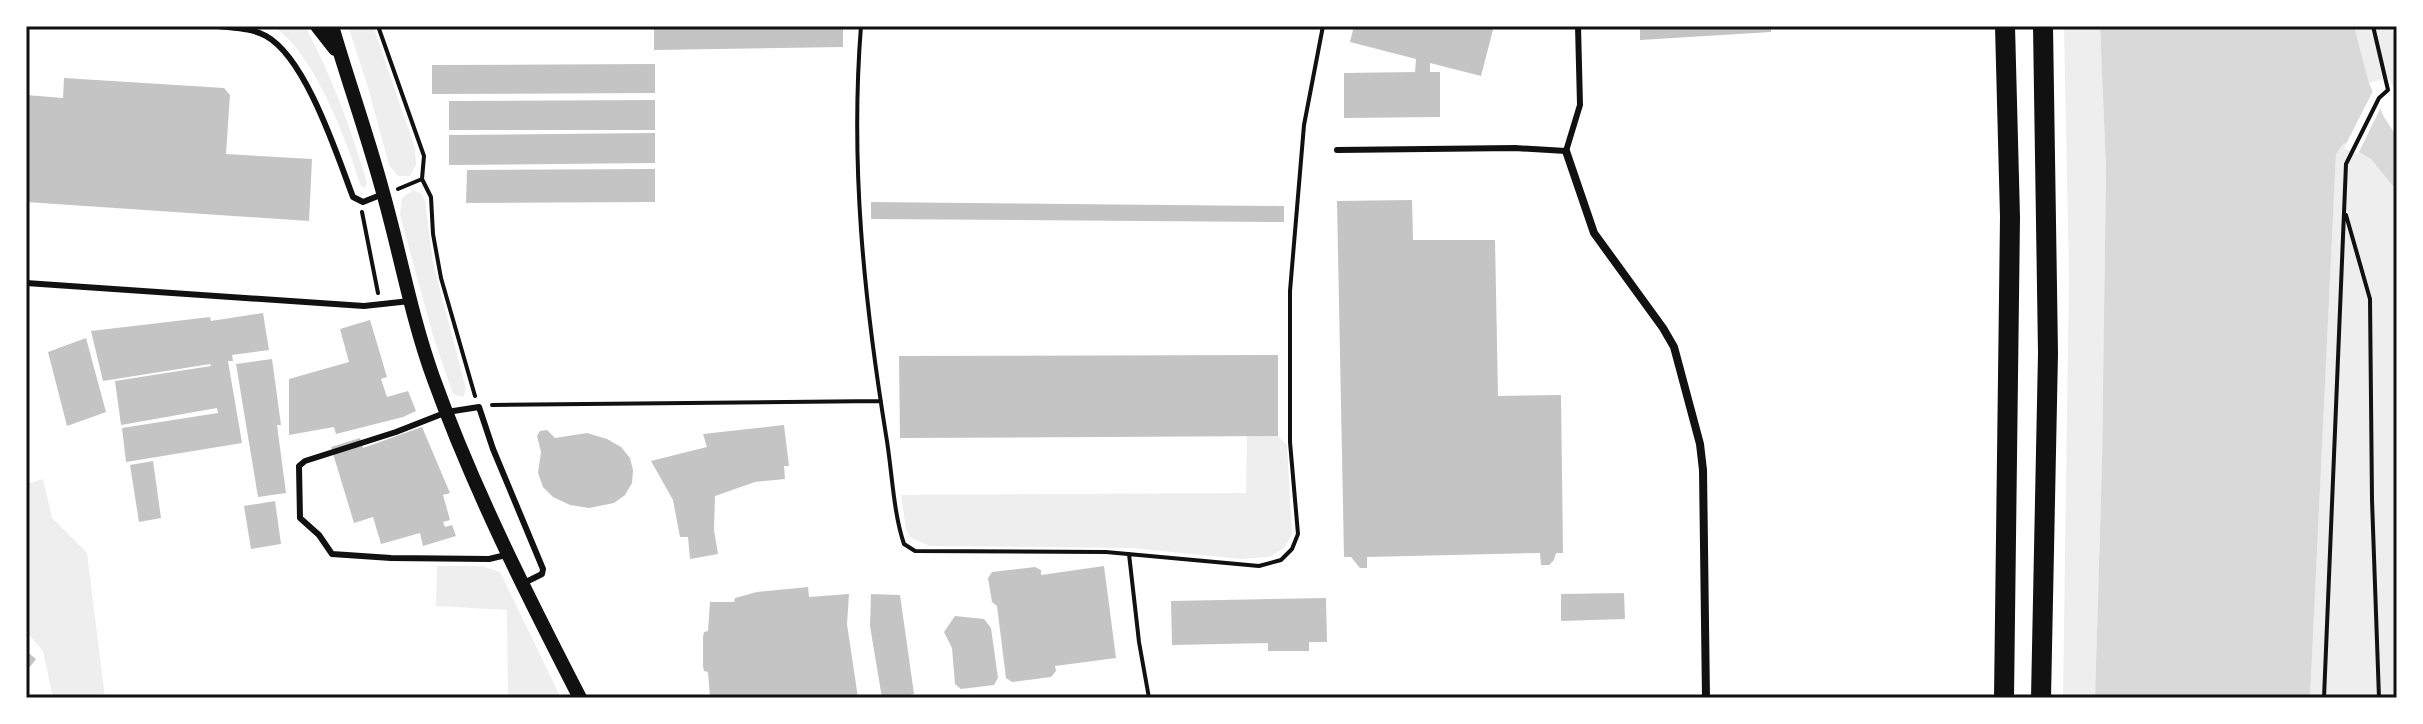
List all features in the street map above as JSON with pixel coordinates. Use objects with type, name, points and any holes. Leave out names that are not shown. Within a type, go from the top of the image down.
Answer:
[{"type":"highway","points":[[2004,698],[2010,247],[2005,26]]},
{"type":"highway","points":[[2041,698],[2048,353],[2043,26]]},
{"type":"street","points":[[317,26],[340,55]]},
{"type":"street","points":[[332,26],[384,194],[410,301],[447,412],[508,554],[580,698]]},
{"type":"street","points":[[1566,151],[1594,233],[1674,347],[1700,444],[1706,698]]},
{"type":"lane","points":[[145,26],[162,26]]},
{"type":"lane","points":[[218,26],[260,33],[286,53],[332,140],[353,197],[363,202],[384,194]]},
{"type":"lane","points":[[1337,150],[1515,148],[1566,151],[1580,105],[1578,26]]},
{"type":"lane","points":[[26,283],[381,306],[410,301]]},
{"type":"lane","points":[[508,554],[489,559],[334,554],[300,518],[299,468],[302,463],[447,412],[479,407],[493,449],[543,569],[542,574],[522,584]]},
{"type":"path","points":[[378,26],[424,156],[422,179],[431,197],[433,234],[445,296],[479,407],[513,404],[881,401]]},
{"type":"path","points":[[861,26],[857,129],[859,217],[866,300],[902,539],[911,550],[1129,554],[1259,566],[1281,560],[1296,543],[1299,525],[1290,442],[1290,291],[1304,125],[1323,26]]},
{"type":"path","points":[[2324,698],[2346,164],[2379,98],[2388,90],[2373,26]]},
{"type":"path","points":[[384,194],[422,179]]},
{"type":"path","points":[[363,202],[363,226],[381,306]]},
{"type":"path","points":[[2344,209],[2370,299],[2372,500],[2379,698]]},
{"type":"path","points":[[1129,554],[1149,698]]},
{"type":"shaded area","points":[[273,26],[305,26],[347,123],[367,183],[365,188],[361,186],[338,122],[315,77],[288,39]]},
{"type":"shaded area","points":[[348,26],[373,26],[415,148],[416,165],[410,176],[398,176],[389,165]]},
{"type":"shaded area","points":[[2064,26],[2100,26],[2106,168],[2095,698],[2063,698],[2069,277]]},
{"type":"shaded area","points":[[2100,26],[2354,26],[2369,83],[2397,137],[2397,191],[2371,159],[2344,143],[2336,154],[2310,698],[2095,698],[2106,168]]},
{"type":"shaded area","points":[[2354,26],[2391,26],[2397,46],[2397,92],[2388,78],[2369,83]]},
{"type":"shaded area","points":[[2344,143],[2371,159],[2397,191],[2397,698],[2310,698],[2336,153]]},
{"type":"shaded area","points":[[413,190],[425,200],[433,263],[466,389],[463,397],[453,394],[434,339],[400,215],[402,198]]},
{"type":"shaded area","points":[[1247,436],[1278,436],[1287,445],[1292,534],[1284,548],[1269,557],[1241,559],[1132,548],[930,546],[911,538],[906,529],[901,495],[1246,493]]},
{"type":"shaded area","points":[[43,479],[52,518],[87,553],[105,698],[53,698],[43,651],[26,631],[26,484]]},
{"type":"shaded area","points":[[437,566],[482,566],[500,572],[561,698],[508,698],[507,610],[436,606]]},
{"type":"pier","points":[[2375,87],[2381,107],[2358,154],[2344,148]]},
{"type":"building","points":[[654,26],[843,26],[843,47],[654,50]]},
{"type":"building","points":[[1354,26],[1494,26],[1481,76],[1430,63],[1430,72],[1440,72],[1440,117],[1344,118],[1344,73],[1415,72],[1416,59],[1350,42]]},
{"type":"building","points":[[1640,26],[1771,26],[1771,32],[1640,40]]},
{"type":"building","points":[[655,64],[655,93],[432,94],[432,65]]},
{"type":"building","points":[[64,78],[224,88],[230,95],[226,154],[312,159],[309,221],[26,202],[26,95],[63,98]]},
{"type":"building","points":[[655,100],[655,130],[449,130],[449,101]]},
{"type":"building","points":[[655,133],[655,163],[449,165],[449,135]]},
{"type":"building","points":[[655,169],[655,202],[466,203],[467,170]]},
{"type":"building","points":[[1412,200],[1413,240],[1495,240],[1498,396],[1561,395],[1563,553],[1556,553],[1549,565],[1541,565],[1540,553],[1367,557],[1367,568],[1360,568],[1351,557],[1344,557],[1337,201]]},
{"type":"building","points":[[871,202],[1284,206],[1284,222],[871,219]]},
{"type":"building","points":[[263,313],[269,350],[232,355],[233,361],[228,361],[242,443],[126,462],[122,428],[218,413],[217,408],[121,425],[115,381],[211,366],[103,381],[91,331],[210,317],[211,321]]},
{"type":"building","points":[[370,320],[387,377],[381,379],[387,397],[408,391],[416,411],[336,434],[334,427],[289,435],[289,379],[349,362],[340,329]]},
{"type":"building","points":[[86,338],[106,412],[67,426],[48,352]]},
{"type":"building","points":[[1278,355],[1278,436],[900,438],[899,356]]},
{"type":"building","points":[[272,359],[286,493],[258,497],[236,364]]},
{"type":"building","points":[[784,425],[789,466],[784,466],[785,479],[755,482],[715,496],[714,530],[718,554],[690,559],[688,537],[680,537],[673,500],[651,461],[707,447],[703,434]]},
{"type":"building","points":[[422,427],[450,493],[443,495],[450,520],[443,522],[445,527],[452,525],[456,536],[423,546],[420,533],[381,544],[373,517],[354,523],[331,447],[360,438],[363,448]]},
{"type":"building","points":[[547,430],[555,438],[587,433],[621,447],[630,458],[633,470],[632,483],[625,495],[614,503],[589,508],[570,505],[553,497],[543,487],[538,473],[541,452],[537,436],[540,431]]},
{"type":"building","points":[[153,461],[161,518],[139,522],[130,465]]},
{"type":"building","points":[[275,501],[281,544],[251,549],[244,506]]},
{"type":"building","points":[[1104,566],[1116,658],[1055,666],[1056,671],[1051,677],[1012,682],[1006,678],[997,606],[992,602],[988,578],[992,572],[1035,567],[1041,570],[1041,575]]},
{"type":"building","points":[[808,587],[809,597],[849,594],[847,624],[858,698],[710,698],[708,672],[704,671],[703,666],[703,637],[704,632],[708,631],[710,602],[734,602],[735,598],[757,592]]},
{"type":"building","points":[[1624,593],[1625,619],[1561,621],[1561,594]]},
{"type":"building","points":[[871,594],[900,595],[914,694],[909,695],[910,698],[882,698],[870,626]]},
{"type":"building","points":[[1326,598],[1327,642],[1309,642],[1309,651],[1268,651],[1268,643],[1172,645],[1171,601]]},
{"type":"building","points":[[955,616],[984,619],[991,628],[998,678],[994,685],[961,689],[955,684],[952,648],[944,632]]},
{"type":"building","points":[[26,651],[36,659],[26,672]]}]
